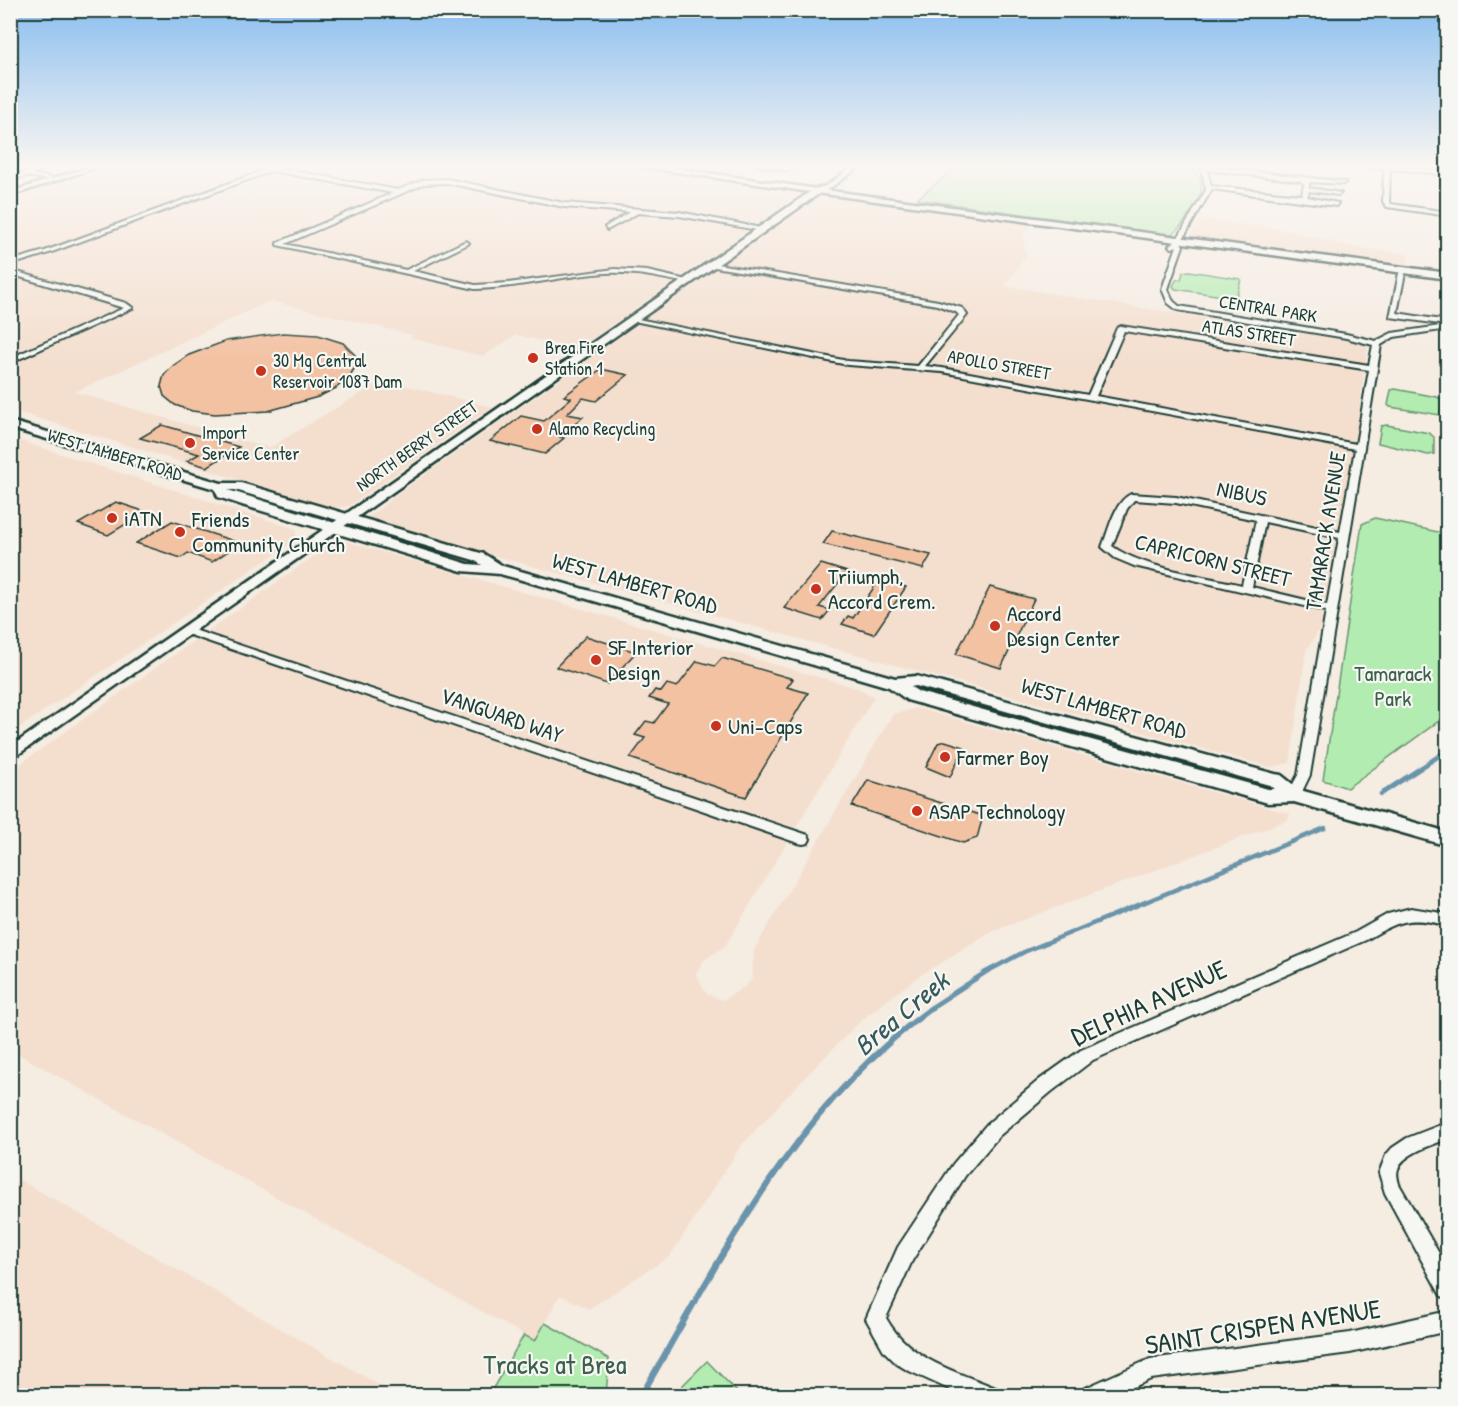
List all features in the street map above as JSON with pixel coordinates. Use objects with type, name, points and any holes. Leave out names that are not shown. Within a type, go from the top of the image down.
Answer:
[{"type":"main road","points":[[1112,231],[1448,278]]},
{"type":"main road","points":[[1179,240],[1448,278]]},
{"type":"main road","name":"WEST LAMBERT ROAD","points":[[10,424],[220,487],[236,486],[479,557],[500,570]]},
{"type":"main road","name":"WEST LAMBERT ROAD","points":[[220,487],[223,494],[333,529],[467,568],[500,570],[895,683],[913,696],[1268,796],[1294,795],[1448,839]]},
{"type":"street","points":[[10,263],[107,231]]},
{"type":"street","points":[[310,231],[279,244],[475,287],[508,287],[623,270],[688,281]]},
{"type":"street","name":"NORTH BERRY STREET","points":[[10,755],[761,231]]},
{"type":"street","points":[[1179,240],[1184,231]]},
{"type":"street","name":"CENTRAL PARK","points":[[1179,240],[1180,246],[1176,261],[1172,264],[1165,289],[1170,302],[1177,308],[1346,336],[1377,344]]},
{"type":"street","points":[[405,273],[466,243]]},
{"type":"street","points":[[711,266],[938,303],[959,310],[963,315],[920,368]]},
{"type":"street","points":[[10,272],[124,304],[129,308],[10,361]]},
{"type":"street","points":[[1392,327],[1402,273]]},
{"type":"street","points":[[1393,315],[1448,325]]},
{"type":"street","name":"APOLLO STREET","points":[[633,320],[848,363],[942,370],[1358,447]]},
{"type":"street","points":[[1377,344],[1392,335],[1448,325]]},
{"type":"street","name":"ATLAS STREET","points":[[1091,398],[1121,328],[1372,368]]},
{"type":"street","name":"TAMARACK AVENUE","points":[[1294,795],[1304,775],[1377,344]]},
{"type":"street","name":"NIBUS","points":[[1131,497],[1176,500],[1344,536]]},
{"type":"street","name":"CAPRICORN STREET","points":[[1131,497],[1122,508],[1107,547],[1119,556],[1138,564],[1332,609]]},
{"type":"street","points":[[1246,588],[1261,517]]},
{"type":"street","name":"VANGUARD WAY","points":[[188,631],[802,839]]},
{"type":"street","name":"DELPHIA AVENUE","points":[[991,1395],[967,1387],[898,1353],[876,1319],[905,1254],[959,1170],[993,1131],[1045,1086],[1087,1055],[1351,941],[1399,915],[1413,913],[1448,920]]},
{"type":"street","points":[[1448,1130],[1403,1150],[1393,1158],[1388,1170],[1391,1187],[1448,1289]]},
{"type":"street","name":"SAINT CRISPEN AVENUE","points":[[1090,1395],[1150,1369],[1350,1343],[1448,1321]]},
{"type":"shaded area","points":[[10,231],[747,231],[577,349],[516,335],[483,356],[410,338],[413,335],[270,301],[75,392],[269,448],[383,380],[492,407],[349,506],[332,508],[11,410]]},
{"type":"shaded area","points":[[771,231],[1026,231],[1022,237],[1026,242],[1023,246],[1027,255],[1004,286],[1368,344],[1332,609],[1306,651],[1290,763],[1270,767],[374,523],[368,518],[399,493]]},
{"type":"shaded area","points":[[1193,231],[1288,231],[1354,247],[1407,254],[1409,267],[1198,238],[1190,235]]},
{"type":"shaded area","points":[[11,438],[296,529],[297,539],[16,730],[11,727]]},
{"type":"shaded area","points":[[345,541],[860,689],[874,697],[725,946],[704,960],[696,973],[706,994],[723,1000],[746,986],[752,979],[754,950],[893,714],[917,708],[1290,814],[1288,820],[994,931],[919,976],[860,1021],[741,1146],[670,1256],[589,1309],[560,1295],[535,1341],[11,1050],[10,771],[331,544]]},
{"type":"shaded area","points":[[20,1180],[397,1395],[11,1395],[10,1190]]},
{"type":"green space","points":[[1139,231],[1176,231],[1170,235]]},
{"type":"green space","points":[[1183,272],[1241,279],[1236,298],[1175,289],[1173,286],[1177,279],[1181,280]]},
{"type":"green space","points":[[1391,390],[1441,399],[1440,415],[1390,407],[1388,405]]},
{"type":"green space","points":[[1387,425],[1429,433],[1434,437],[1434,454],[1428,455],[1378,443],[1381,426]]},
{"type":"green space","name":"Tamarack Park","points":[[1375,518],[1447,534],[1447,715],[1347,788],[1323,780],[1362,524]]},
{"type":"green space","name":"Tracks at Brea","points":[[545,1323],[609,1359],[606,1395],[489,1395],[524,1335],[535,1341]]},
{"type":"green space","name":"Tracks at Brea","points":[[707,1361],[740,1395],[673,1395]]},
{"type":"building","name":"30 Mg Central Reservoir 1087 Dam","points":[[283,333],[318,335],[343,343],[356,356],[356,366],[349,377],[336,388],[318,397],[268,411],[215,414],[192,411],[175,405],[164,396],[161,386],[164,375],[189,355],[226,341]]},
{"type":"building","name":"Alamo Recycling","points":[[601,369],[628,375],[596,401],[583,398],[567,414],[583,417],[545,454],[490,441],[521,416],[544,421],[571,398],[564,396]]},
{"type":"building","name":"Import Service Center","points":[[162,425],[239,447],[207,467],[187,461],[199,454],[140,438]]},
{"type":"building","name":"iATN","points":[[116,502],[146,512],[108,535],[78,524]]},
{"type":"building","name":"Friends Community Church","points":[[172,521],[240,543],[212,562],[188,553],[181,558],[136,543]]},
{"type":"building","points":[[832,531],[931,555],[923,569],[823,544]]},
{"type":"building","name":"Triiumph, Accord Crem.","points":[[821,564],[847,572],[819,607],[830,610],[822,620],[784,608]]},
{"type":"building","points":[[879,580],[906,587],[874,634],[842,624],[848,616],[853,618]]},
{"type":"building","name":"Accord Design Center","points":[[990,587],[1034,599],[1001,668],[956,654]]},
{"type":"building","name":"SF Interior Design","points":[[586,636],[636,652],[607,684],[556,667]]},
{"type":"building","name":"Uni-Caps","points":[[722,658],[793,679],[787,687],[808,693],[746,797],[630,758],[645,738],[635,735],[646,721],[654,723],[668,704],[649,698],[655,690],[661,692],[667,684],[677,687],[697,661],[715,666]]},
{"type":"building","name":"Farmer Boy","points":[[945,741],[964,747],[950,777],[926,767],[938,743]]},
{"type":"building","name":"ASAP Technology","points":[[868,780],[983,816],[977,838],[963,843],[852,806]]},
{"type":"waterway","name":"Brea Creek","points":[[1381,794],[1448,750]]},
{"type":"waterway","name":"Brea Creek","points":[[929,1009],[986,972],[1024,952],[1325,828]]},
{"type":"waterway","name":"Brea Creek","points":[[641,1396],[733,1237],[802,1136],[841,1090],[884,1047],[932,1008]]},
{"type":"place","name":"Brea Fire Station 1","points":[[533,358]]},
{"type":"place","name":"30 Mg Central Reservoir 1087 Dam","points":[[261,371]]},
{"type":"place","name":"Alamo Recycling","points":[[537,429]]},
{"type":"place","name":"Import Service Center","points":[[190,443]]},
{"type":"place","name":"iATN","points":[[112,518]]},
{"type":"place","name":"Friends Community Church","points":[[180,532]]},
{"type":"place","name":"Triiumph, Accord Crem.","points":[[816,589]]},
{"type":"place","name":"Accord Design Center","points":[[995,626]]},
{"type":"place","name":"SF Interior Design","points":[[596,660]]},
{"type":"place","name":"Uni-Caps","points":[[716,726]]},
{"type":"place","name":"Farmer Boy","points":[[945,757]]},
{"type":"place","name":"ASAP Technology","points":[[917,811]]}]
